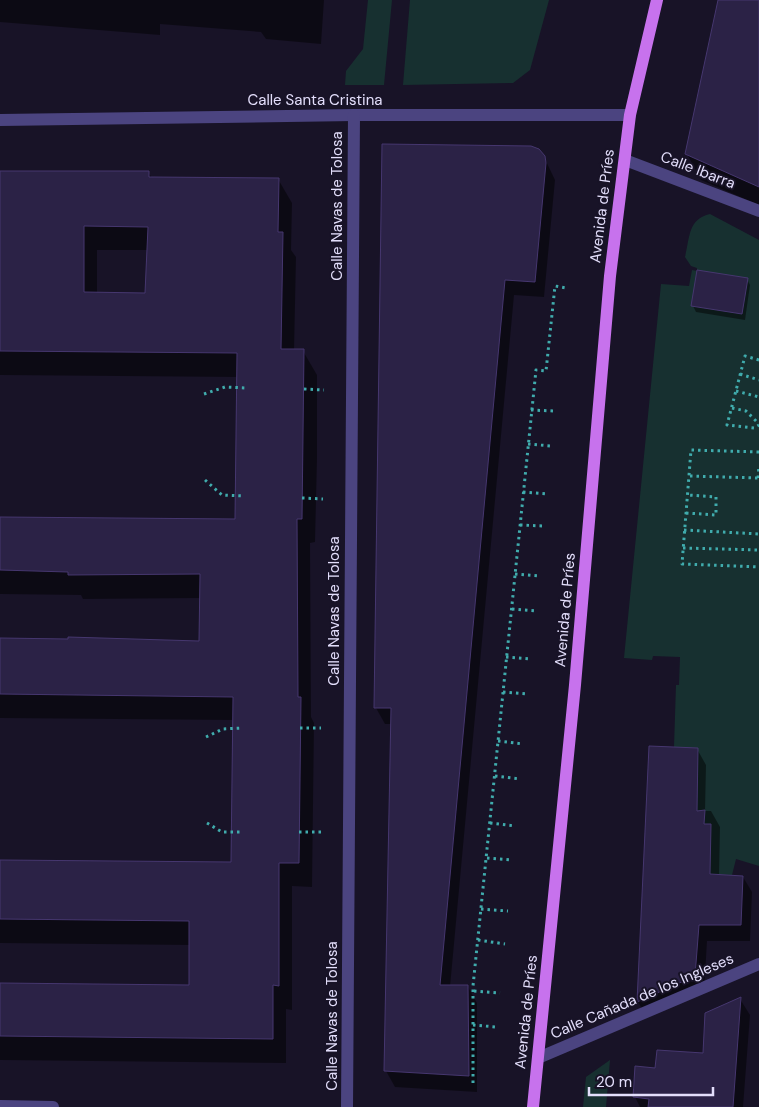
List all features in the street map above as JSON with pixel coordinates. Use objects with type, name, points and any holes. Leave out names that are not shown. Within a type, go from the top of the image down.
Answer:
[{"type":"main road","name":"Avenida de Príes","points":[[533,1107],[574,695],[610,276],[630,115],[657,0]]},
{"type":"street","name":"Calle Santa Cristina","points":[[0,120],[354,115],[630,115]]},
{"type":"street","name":"Calle Navas de Tolosa","points":[[347,1107],[354,115]]},
{"type":"street","name":"Calle Ibarra","points":[[625,160],[759,211]]},
{"type":"street","name":"Calle Cañada de los Ingleses","points":[[538,1058],[759,964]]},
{"type":"street","points":[[0,1106],[53,1107]]},
{"type":"path","points":[[473,1083],[474,991],[478,940],[531,410],[536,370],[546,370],[555,286],[566,288]]},
{"type":"path","points":[[732,408],[746,411],[759,424],[754,428],[727,425],[745,356],[759,360]]},
{"type":"path","points":[[740,374],[759,380]]},
{"type":"path","points":[[204,394],[225,387],[246,388]]},
{"type":"path","points":[[736,391],[759,397]]},
{"type":"path","points":[[531,410],[554,411]]},
{"type":"path","points":[[528,444],[551,446]]},
{"type":"path","points":[[759,452],[691,450],[682,564],[759,567]]},
{"type":"path","points":[[690,476],[759,478],[759,466]]},
{"type":"path","points":[[205,480],[222,495],[244,496]]},
{"type":"path","points":[[523,492],[547,494]]},
{"type":"path","points":[[686,513],[716,515],[716,497],[688,495]]},
{"type":"path","points":[[520,525],[544,526]]},
{"type":"path","points":[[684,530],[759,534]]},
{"type":"path","points":[[683,548],[759,550]]},
{"type":"path","points":[[515,574],[539,576]]},
{"type":"path","points":[[512,609],[536,611]]},
{"type":"path","points":[[506,657],[531,659]]},
{"type":"path","points":[[503,692],[528,694]]},
{"type":"path","points":[[206,737],[223,729],[242,728]]},
{"type":"path","points":[[498,741],[523,744]]},
{"type":"path","points":[[495,776],[520,779]]},
{"type":"path","points":[[207,823],[222,832],[241,832]]},
{"type":"path","points":[[490,823],[516,826]]},
{"type":"path","points":[[487,858],[512,860]]},
{"type":"path","points":[[481,909],[508,911]]},
{"type":"path","points":[[478,940],[505,944]]},
{"type":"path","points":[[474,991],[500,993]]},
{"type":"path","points":[[474,1026],[496,1027]]},
{"type":"green space","points":[[368,0],[392,0],[384,85],[345,85],[346,71],[363,49]]},
{"type":"green space","points":[[410,0],[549,0],[530,70],[513,83],[403,85]]},
{"type":"green space","points":[[710,214],[759,240],[759,866],[736,859],[732,875],[709,874],[711,825],[704,824],[705,810],[697,811],[698,749],[674,747],[676,685],[679,685],[680,657],[653,656],[652,660],[624,658],[661,284],[689,286],[692,270],[697,271],[697,268],[691,266],[685,257],[689,236],[698,220]]},
{"type":"green space","points":[[610,1060],[606,1107],[583,1107],[586,1077]]},
{"type":"building","points":[[718,0],[759,0],[759,187],[685,154]]},
{"type":"building","points":[[382,144],[531,146],[539,149],[545,156],[546,163],[535,282],[505,280],[440,985],[468,985],[469,1076],[384,1071],[391,708],[374,708]]},
{"type":"building","points":[[0,171],[149,171],[149,177],[279,178],[278,232],[283,232],[281,349],[304,349],[302,519],[297,519],[298,697],[301,697],[299,863],[279,863],[279,986],[273,985],[273,1039],[0,1036],[0,983],[189,985],[189,921],[0,919],[0,860],[231,862],[233,697],[0,694],[0,638],[68,639],[68,637],[199,641],[200,574],[68,575],[68,572],[0,570],[0,517],[235,519],[237,353],[0,351]],"holes":[[[84,226],[148,227],[145,293],[84,292]]]},
{"type":"building","points":[[697,270],[748,278],[742,314],[691,306]]},
{"type":"building","points":[[649,746],[698,748],[697,811],[705,810],[704,824],[711,824],[710,874],[743,876],[741,925],[699,925],[695,976],[637,1002]]},
{"type":"building","points":[[741,997],[733,1107],[648,1107],[649,1099],[633,1097],[635,1066],[655,1068],[657,1050],[703,1053],[705,1013]]}]
